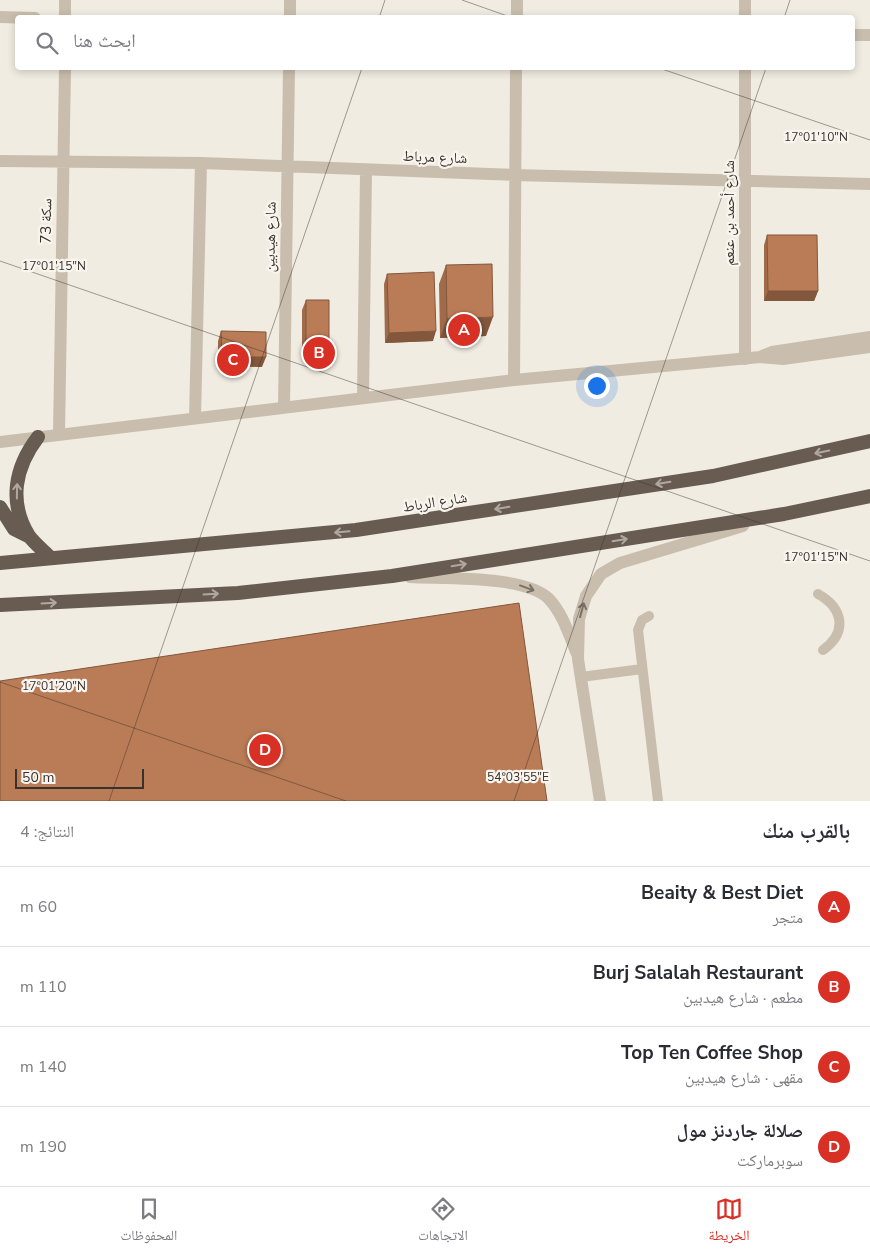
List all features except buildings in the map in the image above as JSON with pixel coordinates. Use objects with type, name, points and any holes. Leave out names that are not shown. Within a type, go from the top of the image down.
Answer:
[{"type":"highway","points":[[30,537],[18,512],[16,492],[18,472],[26,454],[38,437]]},
{"type":"highway","name":"شارع الرباط","points":[[0,563],[366,529],[713,476],[870,441]]},
{"type":"highway","points":[[0,605],[238,593],[392,576],[784,514],[870,496]]},
{"type":"highway","points":[[0,507],[14,529],[30,537],[51,558]]},
{"type":"street","points":[[65,0],[65,15]]},
{"type":"street","points":[[290,0],[290,15]]},
{"type":"street","points":[[517,0],[517,15]]},
{"type":"street","points":[[745,0],[745,15]]},
{"type":"street","points":[[0,17],[15,17]]},
{"type":"street","points":[[855,35],[870,35]]},
{"type":"street","name":"سكة 73","points":[[59,434],[65,70]]},
{"type":"street","name":"شارع هيدبين","points":[[284,407],[289,70]]},
{"type":"street","points":[[514,380],[516,70]]},
{"type":"street","name":"شارع أحمد بن عنعم","points":[[745,70],[745,358]]},
{"type":"street","name":"شارع مرباط","points":[[0,161],[201,163],[514,176],[870,184]]},
{"type":"street","points":[[195,418],[201,163]]},
{"type":"street","points":[[364,398],[366,171]]},
{"type":"street","points":[[760,357],[772,352],[870,337]]},
{"type":"street","points":[[0,442],[514,380],[745,358],[783,359],[870,348]]},
{"type":"street","points":[[600,801],[578,659],[582,607],[601,574],[610,567],[677,544],[784,514]]},
{"type":"street","points":[[392,576],[508,582],[548,597],[556,608],[578,659]]},
{"type":"lane","points":[[818,594],[831,601],[839,621],[838,632],[834,641],[823,650]]},
{"type":"lane","points":[[648,616],[638,626],[658,801]]},
{"type":"lane","points":[[581,677],[642,669]]},
{"type":"place","name":"Beaity & Best Diet","points":[[464,330]]},
{"type":"place","name":"Burj Salalah Restaurant","points":[[319,353]]},
{"type":"place","name":"Top Ten Coffee Shop","points":[[233,360]]},
{"type":"place","name":"صلالة جاردنز مول","points":[[265,750]]}]
